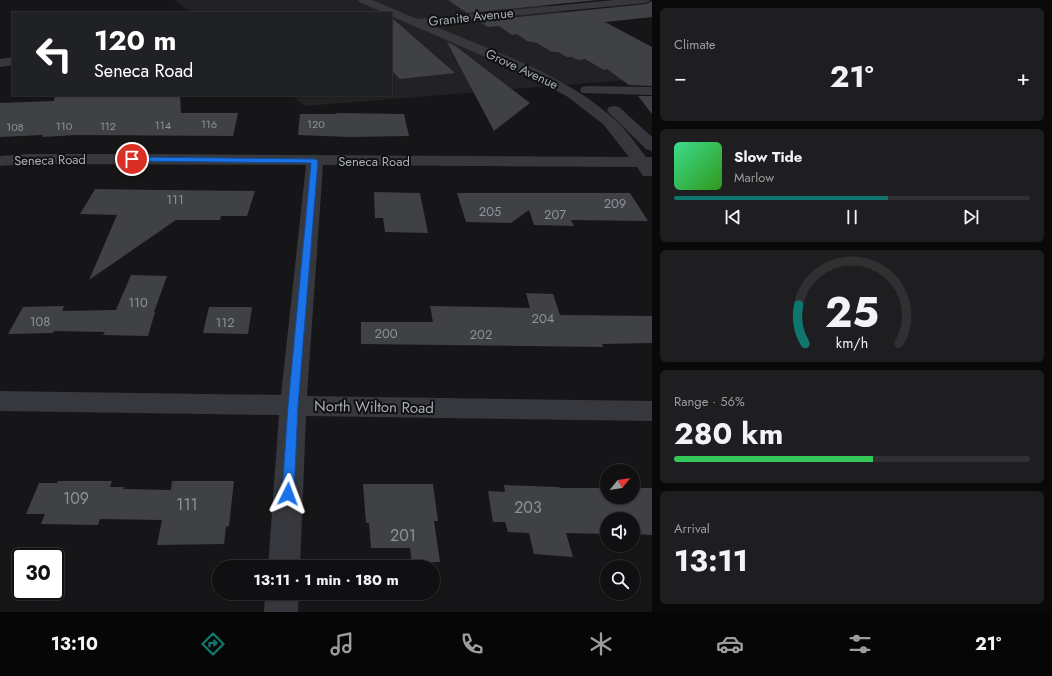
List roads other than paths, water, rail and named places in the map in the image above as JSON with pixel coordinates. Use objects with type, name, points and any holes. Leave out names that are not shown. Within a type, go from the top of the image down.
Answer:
[{"type":"street","name":"Grove Avenue","points":[[363,0],[392,12]]},
{"type":"street","name":"Grove Avenue","points":[[380,0],[542,68],[587,90],[624,118],[652,146]]},
{"type":"street","name":"Granite Avenue","points":[[392,24],[646,0]]},
{"type":"street","name":"Grove Avenue","points":[[392,12],[534,73],[573,94],[608,120],[647,163],[652,177]]},
{"type":"street","points":[[0,63],[12,61]]},
{"type":"street","points":[[587,90],[652,91]]},
{"type":"street","name":"Seneca Road","points":[[0,161],[131,159],[647,163]]},
{"type":"street","points":[[284,560],[293,406],[315,161]]},
{"type":"street","name":"North Wilton Road","points":[[0,401],[652,411]]},
{"type":"street","points":[[281,612],[282,600]]}]
